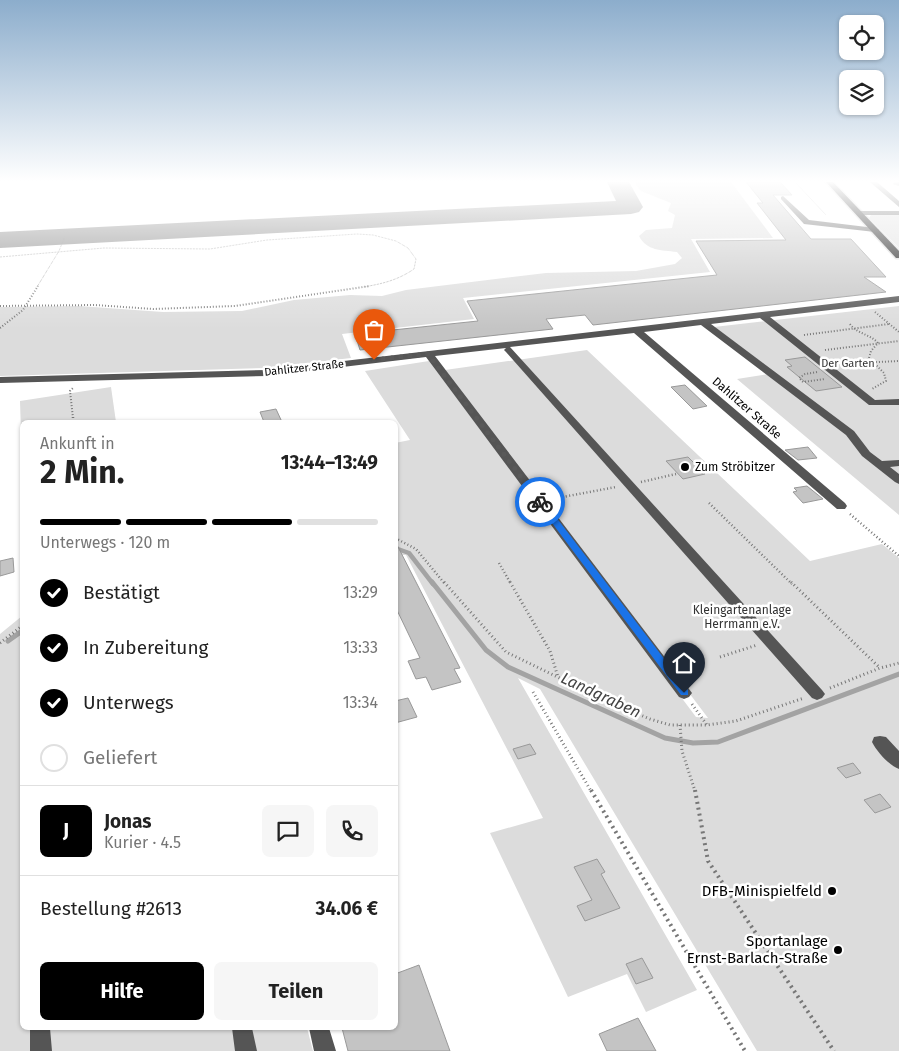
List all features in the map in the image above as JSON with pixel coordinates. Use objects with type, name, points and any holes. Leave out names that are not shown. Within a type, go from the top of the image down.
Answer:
[{"type":"main road","points":[[876,231],[899,256]]},
{"type":"street","name":"Dahlitzer Straße","points":[[0,380],[266,372],[899,299]]},
{"type":"street","points":[[762,315],[824,364],[837,377],[873,403],[899,402]]},
{"type":"street","points":[[703,322],[850,432],[866,454],[899,480]]},
{"type":"street","name":"Dahlitzer Straße","points":[[636,330],[841,506]]},
{"type":"street","points":[[510,350],[817,694]]},
{"type":"street","points":[[428,354],[684,693]]},
{"type":"street","points":[[878,465],[899,463]]},
{"type":"street","points":[[880,742],[899,762]]},
{"type":"street","points":[[40,1030],[41,1051]]},
{"type":"street","points":[[242,1030],[246,1051]]},
{"type":"street","points":[[320,1030],[325,1051]]},
{"type":"path","points":[[0,257],[104,248],[210,249],[267,240],[356,234],[373,235],[396,241],[408,248],[416,258],[414,269],[404,276],[387,283],[325,294],[235,306],[153,310],[94,305],[0,306]]},
{"type":"path","points":[[0,328],[19,316],[29,305],[44,274],[60,251],[65,236]]},
{"type":"path","points":[[874,311],[899,332]]},
{"type":"path","points":[[850,324],[852,329],[862,335],[874,338],[878,343]]},
{"type":"path","points":[[790,337],[889,324]]},
{"type":"path","points":[[809,352],[899,341]]},
{"type":"path","points":[[859,393],[875,389],[886,381],[886,375],[882,369],[871,362],[869,358],[871,351],[878,343]]},
{"type":"path","points":[[824,364],[899,361]]},
{"type":"path","points":[[818,372],[837,377],[803,382],[799,378],[805,374],[818,372]]},
{"type":"path","points":[[74,420],[70,392],[81,378]]},
{"type":"path","points":[[539,501],[676,474]]},
{"type":"path","points":[[709,503],[880,668]]},
{"type":"path","points":[[841,506],[899,556]]},
{"type":"path","points":[[398,540],[416,549],[484,630],[506,652],[558,678],[650,719],[680,725],[708,725],[736,721],[817,694],[880,668],[899,663]]},
{"type":"path","points":[[499,563],[550,651],[558,678]]},
{"type":"path","points":[[0,643],[20,628]]},
{"type":"path","points":[[720,657],[769,642]]},
{"type":"path","points":[[533,692],[745,1051]]},
{"type":"path","points":[[684,693],[708,725]]},
{"type":"path","points":[[680,725],[682,751],[698,800],[708,861],[834,1051]]},
{"type":"green space","points":[[645,231],[768,231],[773,238],[691,239],[710,272],[463,298],[474,319],[342,334],[351,358],[265,368],[0,376],[0,307],[79,306],[163,312],[242,311],[294,300],[350,295],[382,296],[406,290],[546,273],[636,271],[675,264],[682,258],[677,252],[660,250],[646,245],[639,236]]},
{"type":"green space","points":[[882,231],[899,231],[899,248]]},
{"type":"green space","name":"Der Garten","points":[[899,306],[899,515],[737,379],[769,374],[714,327]]},
{"type":"green space","name":"Kleingartenanlage Herrmann e.V.","points":[[587,350],[810,561],[882,544],[899,558],[899,1051],[757,1051],[540,689],[518,678],[697,990],[646,1012],[627,974],[568,997],[490,833],[543,818],[406,555],[398,555],[398,442],[410,440],[365,371],[429,361],[696,717],[708,718],[445,370]]},
{"type":"green space","points":[[111,387],[116,420],[21,420],[20,401]]},
{"type":"green space","points":[[20,618],[20,1030],[308,1030],[313,1051],[0,1051],[0,634]]},
{"type":"building","points":[[779,231],[804,231],[811,239],[851,239],[886,277],[864,277],[886,292],[593,325],[585,315],[546,319],[553,329],[360,350],[355,334],[478,321],[467,301],[717,275],[696,241],[786,240]]},
{"type":"building","points":[[805,357],[842,387],[816,391],[787,367],[792,366],[785,360]]},
{"type":"building","points":[[685,385],[707,406],[693,409],[671,387]]},
{"type":"building","points":[[276,409],[281,420],[263,420],[260,412]]},
{"type":"building","points":[[808,447],[817,458],[798,460],[785,450]]},
{"type":"building","name":"Zum Ströbitzer","points":[[688,457],[705,474],[683,479],[666,461]]},
{"type":"building","points":[[807,486],[823,499],[803,503],[793,492],[797,491],[794,488]]},
{"type":"building","points":[[398,547],[460,668],[454,669],[461,682],[432,690],[426,677],[416,679],[408,661],[420,658],[398,612]]},
{"type":"building","points":[[13,558],[14,572],[0,576],[0,561]]},
{"type":"building","points":[[408,698],[417,717],[398,722],[398,700]]},
{"type":"building","points":[[530,744],[536,754],[518,759],[513,749]]},
{"type":"building","points":[[853,763],[861,773],[846,778],[837,768]]},
{"type":"building","points":[[880,794],[891,807],[875,813],[864,800]]},
{"type":"building","points":[[597,859],[605,872],[601,874],[620,908],[585,921],[577,906],[592,900],[574,867]]},
{"type":"building","points":[[642,958],[653,978],[636,984],[626,964]]},
{"type":"building","points":[[419,965],[450,1051],[348,1051],[343,1030],[398,1030],[398,973]]},
{"type":"building","points":[[638,1018],[656,1051],[607,1051],[599,1034]]},
{"type":"waterway","name":"Landgraben","points":[[398,549],[409,553],[433,584]]},
{"type":"waterway","name":"Landgraben","points":[[432,582],[486,650],[508,667],[665,738],[693,743],[718,742],[899,674]]},
{"type":"waterway","name":"Landgraben","points":[[8,641],[20,632]]},
{"type":"taxiway","points":[[0,240],[171,231]]},
{"type":"way so far","points":[[374,360],[428,354],[540,502]]},
{"type":"place","name":"Zum Ströbitzer","points":[[685,467]]},
{"type":"place","name":"DFB-Minispielfeld","points":[[832,891]]},
{"type":"place","name":"Sportanlage Ernst-Barlach-Straße","points":[[838,950]]},
{"type":"route","points":[[540,502],[684,693]]}]
